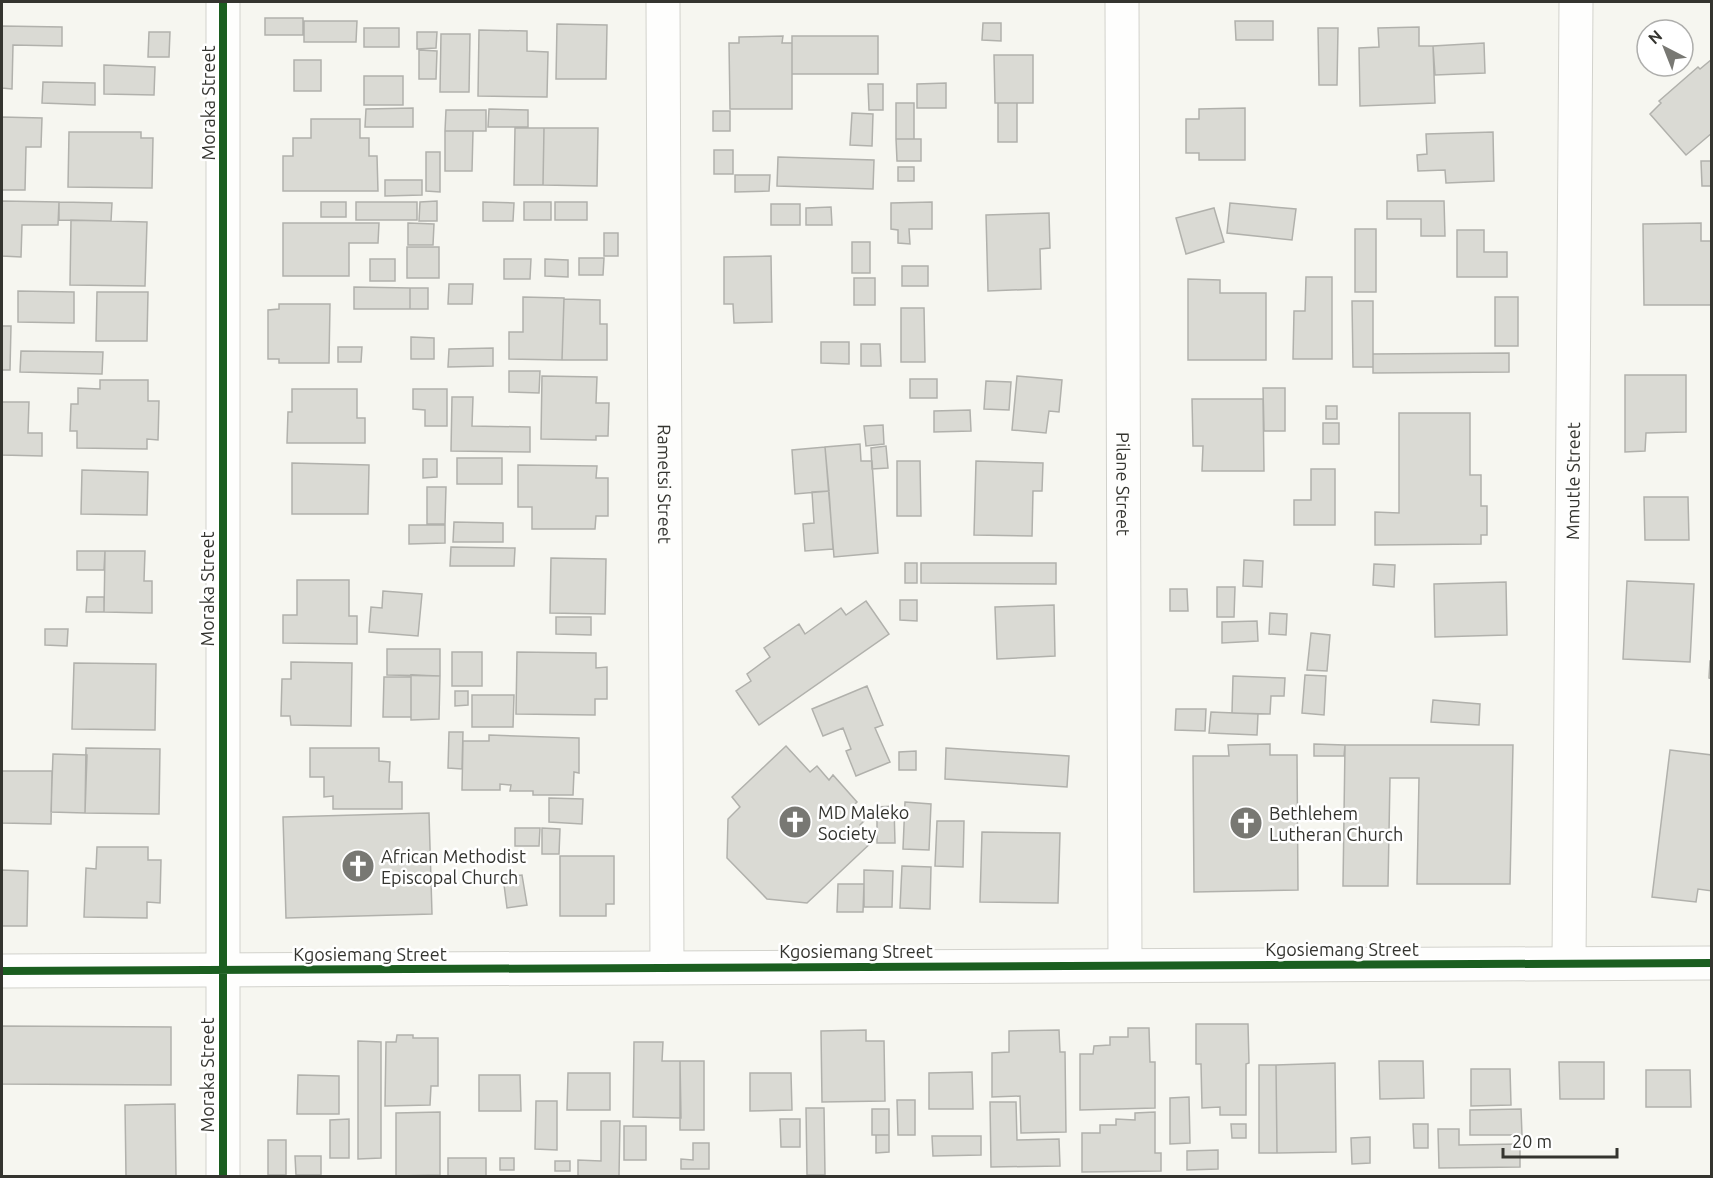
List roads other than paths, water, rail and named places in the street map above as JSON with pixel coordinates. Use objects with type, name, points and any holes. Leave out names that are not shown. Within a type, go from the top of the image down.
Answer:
[{"type":"street","name":"Moraka Street","points":[[223,2],[223,1176]]},
{"type":"street","name":"Rametsi Street","points":[[663,2],[667,967]]},
{"type":"street","name":"Pilane Street","points":[[1122,2],[1125,965]]},
{"type":"street","name":"Mmutle Street","points":[[1569,963],[1576,2]]},
{"type":"street","name":"Kgosiemang Street","points":[[2,971],[1712,963]]},
{"type":"place","name":"MD Maleko Society","points":[[795,822]]},
{"type":"place","name":"Bethlehem Lutheran Church","points":[[1246,823]]},
{"type":"place","name":"African Methodist Episcopal Church","points":[[358,866]]}]
